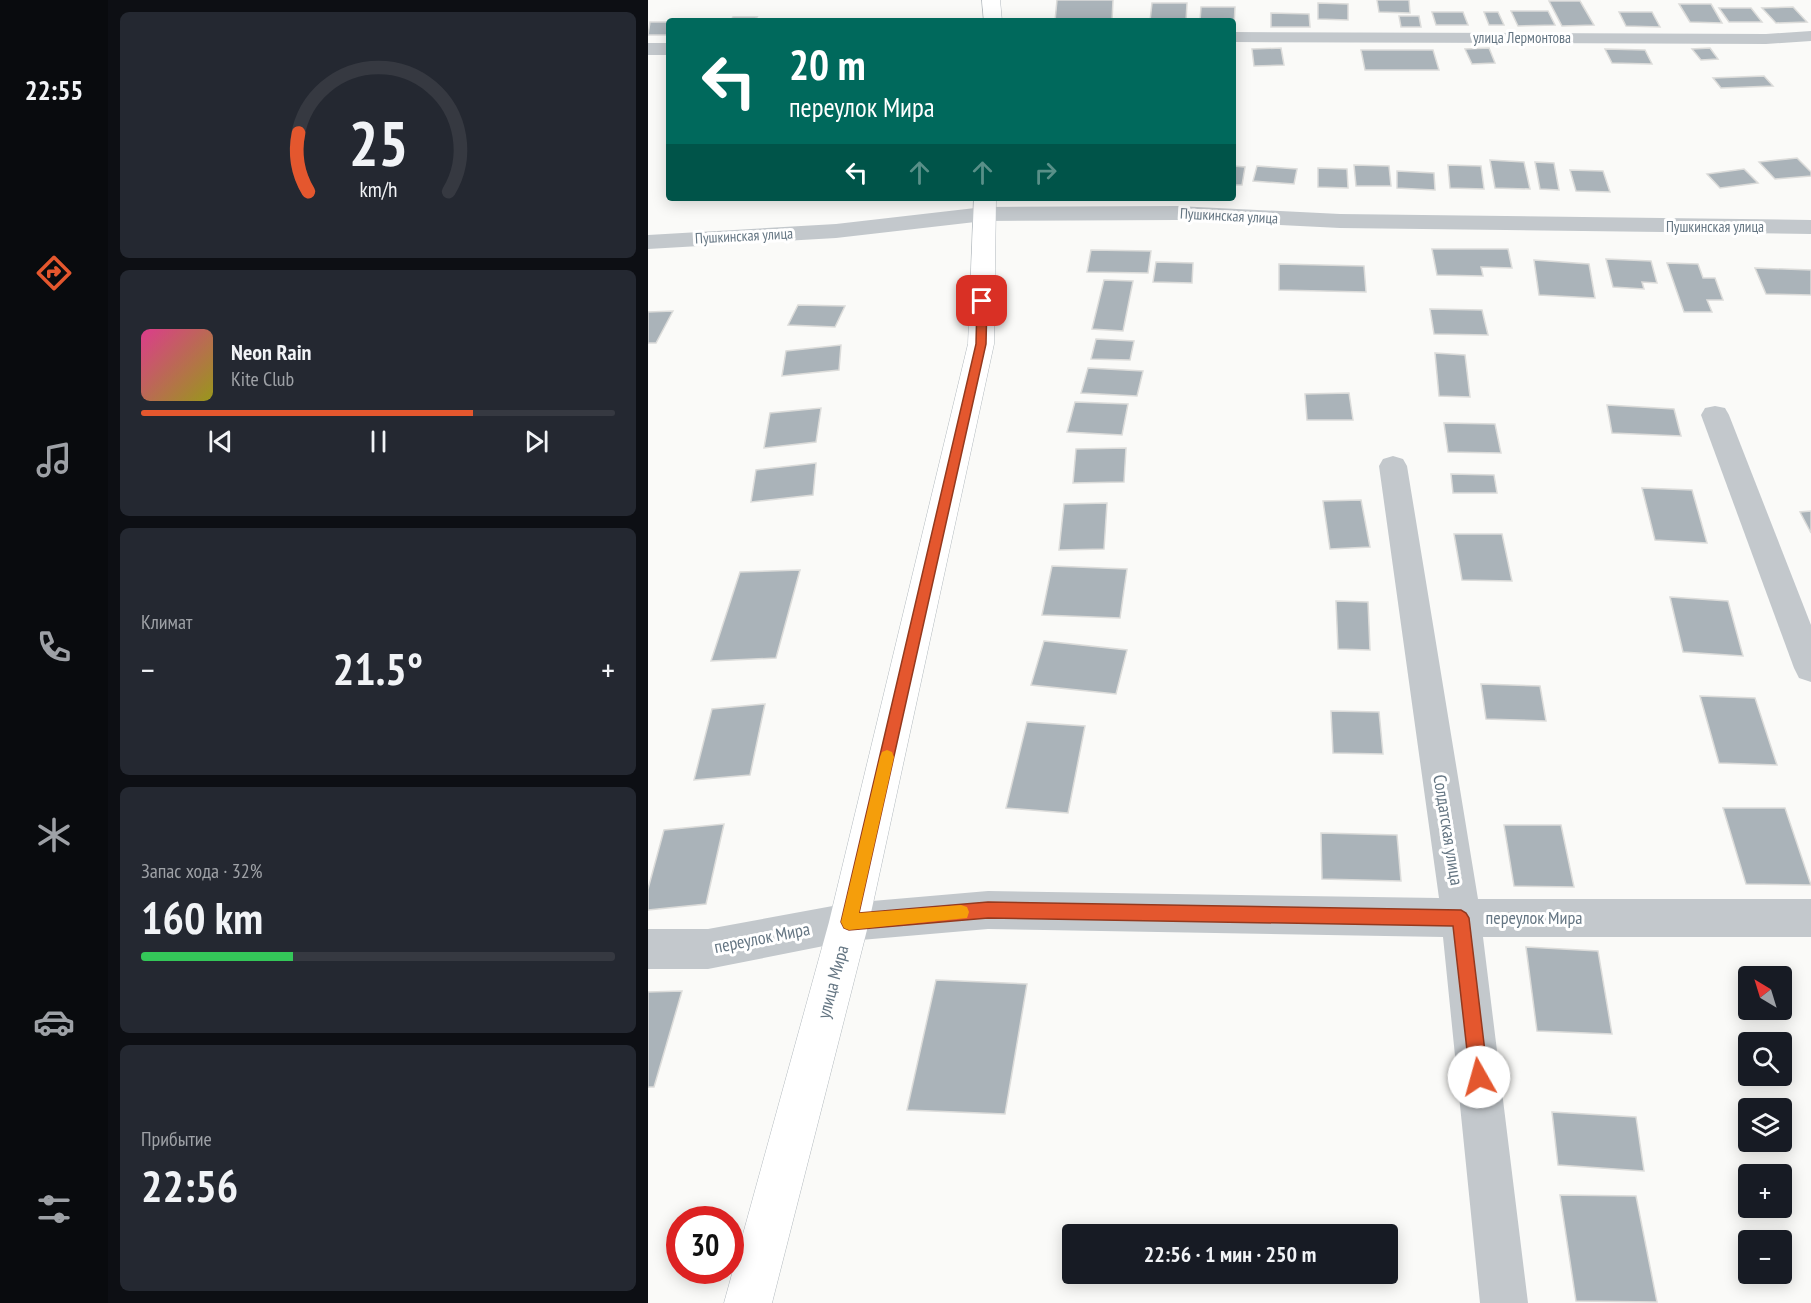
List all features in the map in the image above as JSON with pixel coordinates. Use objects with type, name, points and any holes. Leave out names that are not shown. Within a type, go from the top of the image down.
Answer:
[{"type":"street","points":[[991,0],[993,18]]},
{"type":"street","name":"улица Лермонтова","points":[[1236,37],[1766,39],[1811,36]]},
{"type":"street","points":[[648,49],[666,49]]},
{"type":"street","name":"Пушкинская улица","points":[[648,242],[836,231],[985,206],[1340,221],[1811,227]]},
{"type":"street","name":"улица Мира","points":[[748,1303],[849,922],[981,344],[985,206]]},
{"type":"street","points":[[1715,415],[1799,602],[1811,668]]},
{"type":"street","name":"Солдатская улица","points":[[1393,466],[1461,918],[1504,1303]]},
{"type":"street","name":"переулок Мира","points":[[648,949],[708,949],[849,922],[988,910],[1461,918],[1811,918]]},
{"type":"building","points":[[1057,0],[1113,0],[1112,18],[1055,18]]},
{"type":"building","points":[[1377,0],[1409,0],[1410,13],[1379,12]]},
{"type":"building","points":[[1549,1],[1580,1],[1594,25],[1562,26]]},
{"type":"building","points":[[1152,3],[1187,3],[1186,18],[1150,18]]},
{"type":"building","points":[[1318,3],[1348,4],[1348,20],[1318,19]]},
{"type":"building","points":[[1679,4],[1711,4],[1722,23],[1690,22]]},
{"type":"building","points":[[1201,7],[1235,7],[1234,18],[1200,18]]},
{"type":"building","points":[[1793,7],[1807,22],[1776,23],[1762,8]]},
{"type":"building","points":[[1719,8],[1751,8],[1762,22],[1729,22]]},
{"type":"building","points":[[1511,11],[1548,11],[1555,25],[1518,26]]},
{"type":"building","points":[[1432,12],[1463,12],[1468,25],[1436,25]]},
{"type":"building","points":[[1484,12],[1498,12],[1504,25],[1489,25]]},
{"type":"building","points":[[1619,12],[1652,12],[1660,27],[1626,26]]},
{"type":"building","points":[[1271,13],[1309,14],[1310,27],[1271,27]]},
{"type":"building","points":[[1399,16],[1419,16],[1421,27],[1401,27]]},
{"type":"building","points":[[733,17],[757,17],[756,18]]},
{"type":"building","points":[[650,22],[666,22],[666,35],[648,35]]},
{"type":"building","points":[[1281,48],[1284,65],[1254,66],[1252,49]]},
{"type":"building","points":[[1489,48],[1495,63],[1472,64],[1465,49]]},
{"type":"building","points":[[1710,48],[1718,59],[1701,60],[1692,49]]},
{"type":"building","points":[[1605,49],[1645,50],[1652,64],[1612,63]]},
{"type":"building","points":[[1361,50],[1433,50],[1439,70],[1365,70]]},
{"type":"building","points":[[1764,76],[1773,86],[1721,88],[1713,78]]},
{"type":"building","points":[[1797,158],[1811,172],[1811,176],[1775,179],[1759,162]]},
{"type":"building","points":[[1490,160],[1524,162],[1530,189],[1495,188]]},
{"type":"building","points":[[1535,162],[1554,163],[1559,190],[1540,189]]},
{"type":"building","points":[[1354,165],[1389,166],[1391,186],[1356,186]]},
{"type":"building","points":[[1448,165],[1481,166],[1484,189],[1450,188]]},
{"type":"building","points":[[1236,166],[1245,167],[1242,185],[1236,185]]},
{"type":"building","points":[[1257,166],[1297,169],[1294,184],[1253,181]]},
{"type":"building","points":[[1318,168],[1347,169],[1348,188],[1318,187]]},
{"type":"building","points":[[1744,169],[1758,183],[1720,188],[1707,174]]},
{"type":"building","points":[[1570,170],[1603,171],[1610,192],[1576,191]]},
{"type":"building","points":[[1397,171],[1434,173],[1435,190],[1397,188]]},
{"type":"building","points":[[1432,249],[1508,249],[1512,268],[1481,267],[1483,276],[1437,275]]},
{"type":"building","points":[[1091,250],[1151,251],[1148,273],[1087,272]]},
{"type":"building","points":[[1606,259],[1651,261],[1657,283],[1642,282],[1644,289],[1613,287]]},
{"type":"building","points":[[1534,260],[1589,264],[1595,298],[1539,295]]},
{"type":"building","points":[[1156,262],[1193,263],[1192,283],[1153,282]]},
{"type":"building","points":[[1667,263],[1698,264],[1703,278],[1715,278],[1723,300],[1707,300],[1712,312],[1684,312]]},
{"type":"building","points":[[1279,264],[1364,266],[1366,292],[1279,290]]},
{"type":"building","points":[[1755,268],[1811,270],[1811,295],[1766,294]]},
{"type":"building","points":[[1104,280],[1133,281],[1123,331],[1092,329]]},
{"type":"building","points":[[798,305],[845,306],[835,327],[788,325]]},
{"type":"building","points":[[1430,309],[1482,310],[1488,335],[1434,334]]},
{"type":"building","points":[[673,311],[656,343],[648,343],[648,312]]},
{"type":"building","points":[[1096,339],[1134,341],[1130,360],[1091,359]]},
{"type":"building","points":[[841,345],[839,370],[782,376],[786,351]]},
{"type":"building","points":[[1435,353],[1465,355],[1470,397],[1439,396]]},
{"type":"building","points":[[1088,368],[1143,371],[1137,396],[1081,393]]},
{"type":"building","points":[[1349,393],[1353,420],[1307,420],[1305,394]]},
{"type":"building","points":[[1075,402],[1128,404],[1122,435],[1067,432]]},
{"type":"building","points":[[1607,405],[1674,409],[1681,436],[1612,433]]},
{"type":"building","points":[[821,408],[816,442],[764,448],[770,413]]},
{"type":"building","points":[[1444,423],[1495,424],[1501,453],[1448,452]]},
{"type":"building","points":[[1126,448],[1124,482],[1073,483],[1076,449]]},
{"type":"building","points":[[816,463],[813,495],[751,502],[756,470]]},
{"type":"building","points":[[1451,474],[1494,475],[1497,493],[1453,493]]},
{"type":"building","points":[[1642,488],[1692,490],[1707,543],[1655,540]]},
{"type":"building","points":[[1361,500],[1370,547],[1330,549],[1323,501]]},
{"type":"building","points":[[1107,503],[1104,549],[1059,550],[1064,504]]},
{"type":"building","points":[[1811,511],[1811,533],[1800,512]]},
{"type":"building","points":[[1454,534],[1502,534],[1512,581],[1462,580]]},
{"type":"building","points":[[1052,566],[1127,569],[1120,618],[1042,615]]},
{"type":"building","points":[[800,570],[776,658],[711,661],[740,572]]},
{"type":"building","points":[[1670,597],[1728,601],[1743,656],[1683,652]]},
{"type":"building","points":[[1336,601],[1368,602],[1370,650],[1338,649]]},
{"type":"building","points":[[1044,641],[1127,650],[1116,694],[1031,685]]},
{"type":"building","points":[[1481,684],[1540,686],[1546,721],[1486,719]]},
{"type":"building","points":[[1700,696],[1755,698],[1777,765],[1719,763]]},
{"type":"building","points":[[765,704],[750,775],[694,780],[712,709]]},
{"type":"building","points":[[1331,711],[1379,712],[1383,754],[1333,753]]},
{"type":"building","points":[[1027,722],[1085,726],[1068,813],[1006,808]]},
{"type":"building","points":[[1723,808],[1785,808],[1811,885],[1746,884]]},
{"type":"building","points":[[724,824],[706,904],[648,910],[648,889],[664,830]]},
{"type":"building","points":[[1504,825],[1561,825],[1574,887],[1514,886]]},
{"type":"building","points":[[1321,833],[1397,835],[1401,881],[1322,879]]},
{"type":"building","points":[[1526,947],[1598,951],[1612,1034],[1537,1031]]},
{"type":"building","points":[[936,980],[1027,984],[1005,1114],[907,1110]]},
{"type":"building","points":[[682,991],[654,1087],[648,1087],[648,992]]},
{"type":"building","points":[[1552,1112],[1636,1117],[1644,1171],[1558,1165]]},
{"type":"building","points":[[1560,1195],[1636,1196],[1657,1302],[1576,1301]]},
{"type":"slow traffic","points":[[887,757],[849,922],[961,912]]},
{"type":"route","points":[[982,301],[981,344],[849,922],[988,910],[1461,918],[1479,1077]]}]
